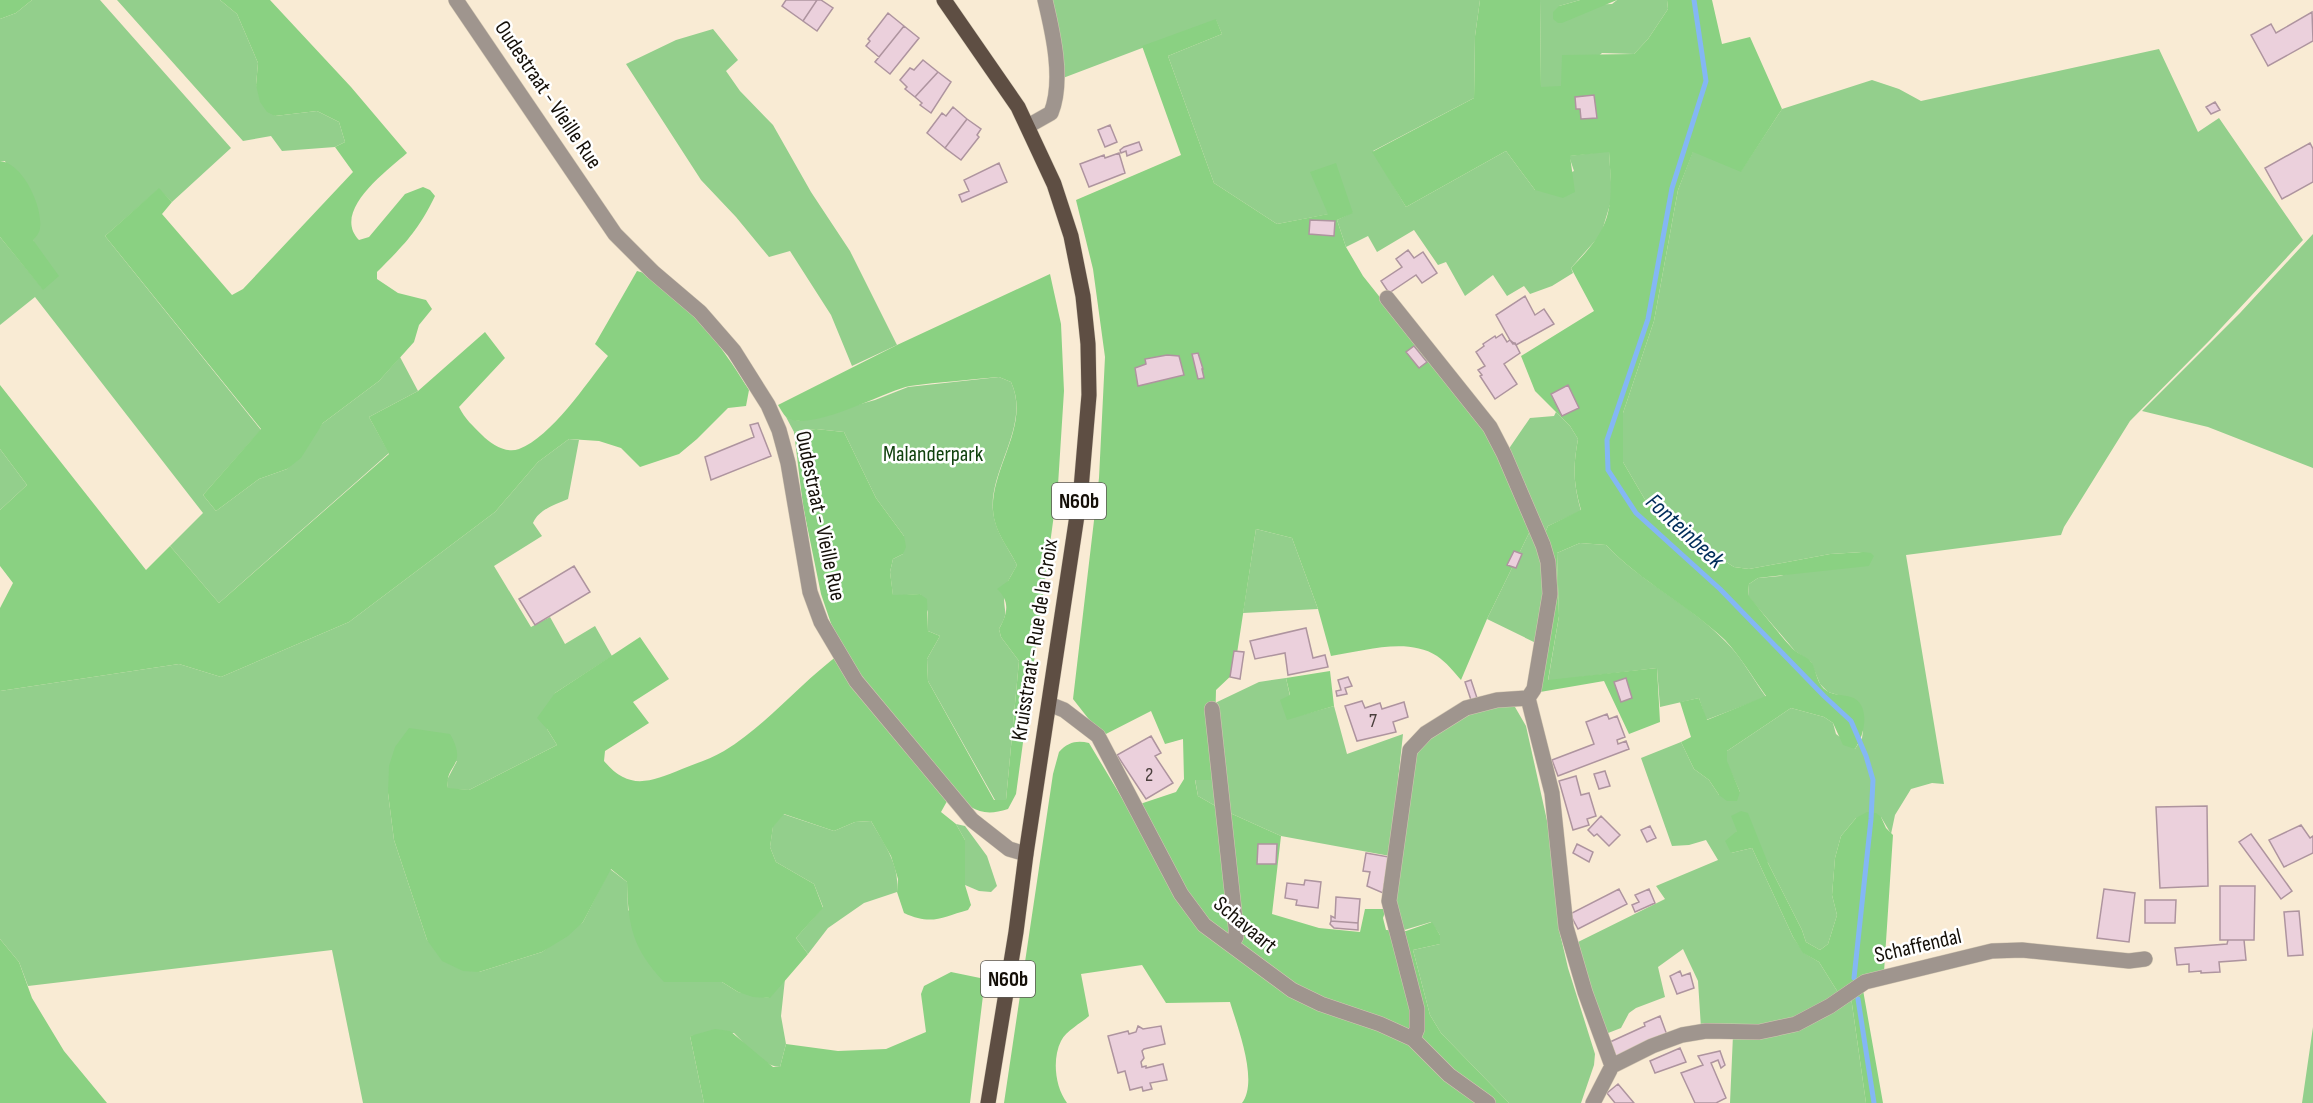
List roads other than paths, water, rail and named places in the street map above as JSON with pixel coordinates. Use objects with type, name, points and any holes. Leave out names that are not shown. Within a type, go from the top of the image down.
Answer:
[{"type":"main road","name":"Kruisstraat - Rue de la Croix","points":[[944,0],[988,62],[1028,126],[1054,184],[1071,236],[1083,296],[1089,372],[1081,489],[1016,932],[988,1103]]},
{"type":"street","name":"Oudestraat - Vieille Rue","points":[[456,0],[615,234],[653,272],[700,312],[734,351],[768,405],[779,430],[788,463],[810,592],[821,622],[856,681],[972,820],[1008,849],[1026,854]]},
{"type":"street","points":[[1028,126],[1051,113],[1057,94],[1053,31],[1045,0]]},
{"type":"street","points":[[1387,298],[1490,427],[1543,545],[1550,578],[1549,609],[1534,689],[1528,698],[1552,793],[1566,927],[1588,1003],[1612,1066],[1593,1103]]},
{"type":"street","points":[[1413,1039],[1419,1020],[1389,901],[1410,750],[1426,733],[1466,708],[1497,700],[1528,698]]},
{"type":"street","name":"Schavaart","points":[[1049,704],[1064,710],[1098,736],[1181,894],[1204,925],[1292,990],[1321,1004],[1380,1024],[1413,1039],[1449,1075],[1488,1103]]},
{"type":"street","points":[[1212,709],[1236,928],[1236,937],[1231,945]]},
{"type":"street","name":"Schaffendal","points":[[1612,1066],[1652,1046],[1682,1035],[1706,1031],[1759,1032],[1796,1024],[1830,1006],[1865,982],[1992,951],[2022,950],[2129,962],[2145,959]]},
{"type":"waterway","name":"Fonteinbeek","points":[[1694,0],[1706,81],[1672,188],[1648,319],[1607,440],[1608,470],[1636,513],[1720,589],[1851,721],[1866,756],[1873,780],[1854,978]]},
{"type":"waterway","name":"Fonteinbeek","points":[[1858,999],[1874,1103]]},
{"type":"park label","name":"Malanderpark","points":[[933,454]]}]
